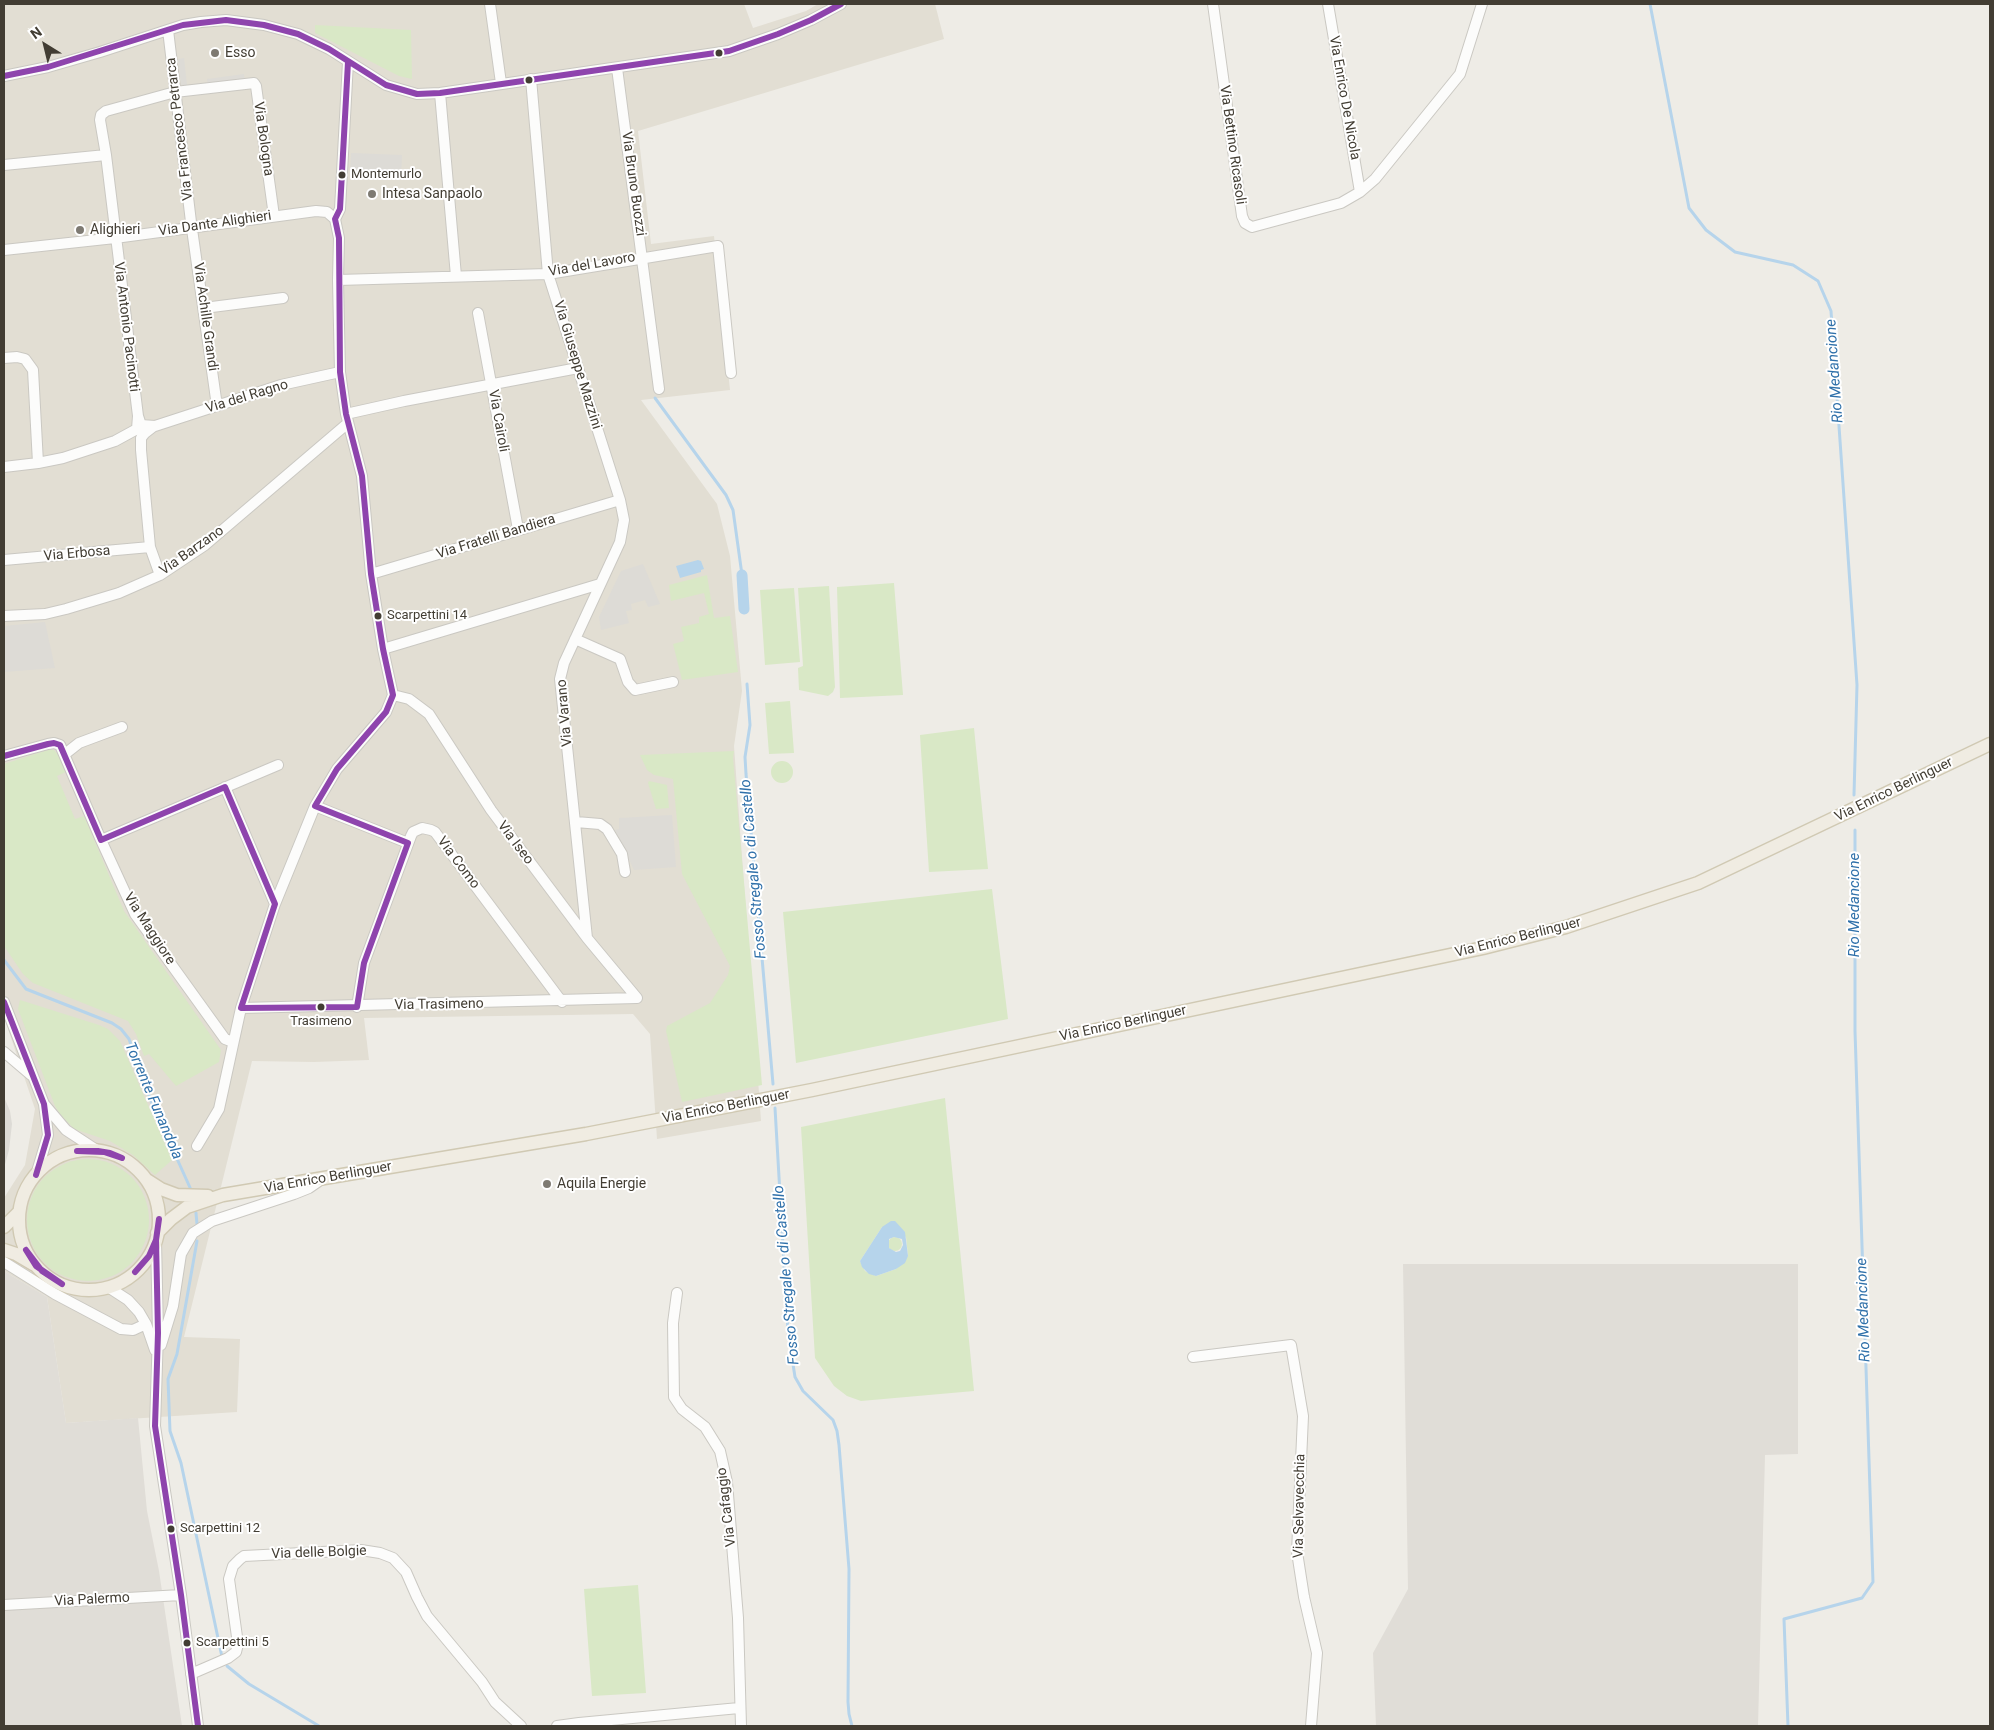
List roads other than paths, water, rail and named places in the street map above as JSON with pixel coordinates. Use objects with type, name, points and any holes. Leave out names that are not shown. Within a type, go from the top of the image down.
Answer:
[{"type":"main road","name":"Via Enrico Berlinguer","points":[[156,1236],[171,1218],[188,1207],[223,1196],[586,1134],[812,1090],[1493,945],[1597,918],[1698,883],[1990,744]]},
{"type":"main road","name":"Via Enrico Berlinguer","points":[[36,1266],[22,1241],[19,1212],[25,1192],[36,1175],[51,1161],[64,1155],[77,1151],[98,1151],[122,1158],[132,1165],[145,1179],[161,1189],[189,1196],[223,1196]]},
{"type":"main road","name":"Via Enrico Berlinguer","points":[[4,1250],[16,1254],[48,1276],[69,1287],[85,1290],[108,1287],[127,1278],[135,1272],[148,1256],[156,1236],[159,1219],[157,1204],[145,1179]]},
{"type":"main road","name":"Via Enrico Berlinguer","points":[[4,1227],[19,1212]]},
{"type":"street","points":[[490,4],[501,83]]},
{"type":"street","points":[[4,76],[48,67],[141,40],[183,25],[212,20],[226,20],[264,25],[298,34],[329,49],[386,85],[417,94],[440,93],[729,51],[778,34],[811,20],[841,4]]},
{"type":"street","name":"Via Bettino Ricasoli","points":[[1213,4],[1242,216],[1245,223],[1252,227],[1260,226],[1331,207],[1360,192]]},
{"type":"street","name":"Via Enrico De Nicola","points":[[1328,4],[1360,192]]},
{"type":"street","points":[[1360,192],[1381,173],[1460,74],[1482,4]]},
{"type":"street","name":"Via Francesco Petrarca","points":[[168,30],[192,228]]},
{"type":"street","points":[[197,1146],[219,1109],[241,1008],[274,904],[315,806],[337,769],[386,712],[393,695],[371,574],[362,476],[347,419],[340,372],[338,238],[335,219],[340,210],[348,62]]},
{"type":"street","name":"Via Bruno Buozzi","points":[[617,68],[659,389]]},
{"type":"street","name":"Via Giuseppe Mazzini","points":[[531,79],[548,274],[620,500]]},
{"type":"street","name":"Via Bologna","points":[[175,92],[254,83],[256,86],[274,216]]},
{"type":"street","name":"Via Antonio Pacinotti","points":[[138,416],[106,154],[100,120],[106,111],[175,92]]},
{"type":"street","points":[[440,93],[456,276]]},
{"type":"street","points":[[4,166],[106,154]]},
{"type":"street","name":"Via Dante Alighieri","points":[[4,250],[115,238],[316,211],[327,212],[335,219]]},
{"type":"street","name":"Via Achille Grandi","points":[[192,228],[217,406]]},
{"type":"street","name":"Via del Lavoro","points":[[338,280],[548,274],[718,246],[731,374]]},
{"type":"street","points":[[204,308],[283,298]]},
{"type":"street","name":"Via Cairoli","points":[[478,313],[518,529]]},
{"type":"street","points":[[4,358],[17,357],[25,359],[30,364],[33,373],[38,463]]},
{"type":"street","points":[[347,419],[404,400],[578,368]]},
{"type":"street","name":"Via del Ragno","points":[[155,426],[281,386],[340,372]]},
{"type":"street","points":[[138,416],[141,425],[155,426]]},
{"type":"street","points":[[4,467],[63,458],[115,441],[136,429],[138,416]]},
{"type":"street","name":"Via Barzano","points":[[4,616],[38,615],[66,610],[119,594],[160,575],[206,545],[347,419]]},
{"type":"street","points":[[155,426],[141,438],[141,450],[150,547],[160,575]]},
{"type":"street","points":[[115,441],[137,441],[141,450]]},
{"type":"street","name":"Via Fratelli Bandiera","points":[[371,574],[620,500]]},
{"type":"street","name":"Via Varano","points":[[586,938],[576,822],[560,680],[564,663],[622,534],[624,520],[620,500]]},
{"type":"street","name":"Via Erbosa","points":[[4,560],[150,547]]},
{"type":"street","points":[[383,648],[600,584]]},
{"type":"street","points":[[575,640],[620,660],[628,682],[635,690],[673,682]]},
{"type":"street","name":"Via Iseo","points":[[393,695],[410,699],[429,714],[491,810],[586,938],[637,998]]},
{"type":"street","points":[[4,756],[51,743],[60,746],[65,754],[79,743],[122,727]]},
{"type":"street","name":"Via Maggiore","points":[[65,754],[135,914],[224,1039],[233,1042]]},
{"type":"street","points":[[101,840],[278,765]]},
{"type":"street","points":[[225,786],[274,904]]},
{"type":"street","points":[[315,806],[408,843],[364,963],[357,1007]]},
{"type":"street","points":[[576,822],[600,824],[607,829],[622,854],[625,872]]},
{"type":"street","name":"Via Como","points":[[408,843],[411,836],[418,830],[427,828],[435,832],[562,1002]]},
{"type":"street","name":"Via Trasimeno","points":[[241,1008],[562,1002],[637,998]]},
{"type":"street","points":[[4,1002],[44,1104],[48,1136],[36,1175]]},
{"type":"street","points":[[4,1052],[33,1077]]},
{"type":"street","points":[[44,1104],[66,1130],[98,1151]]},
{"type":"street","points":[[158,1358],[173,1306],[181,1254],[193,1233],[212,1221],[294,1194],[309,1188],[324,1178]]},
{"type":"street","points":[[156,1236],[158,1358],[155,1426],[181,1595],[198,1726]]},
{"type":"street","points":[[4,1262],[55,1294],[121,1330],[133,1330],[146,1324]]},
{"type":"street","points":[[108,1287],[128,1300],[139,1312],[146,1324],[158,1358]]},
{"type":"street","name":"Via Cafaggio","points":[[677,1293],[674,1323],[674,1397],[682,1409],[705,1427],[720,1451],[727,1482],[738,1618],[739,1708]]},
{"type":"street","name":"Via Selvavecchia","points":[[1193,1357],[1291,1346],[1303,1416],[1297,1552],[1304,1597],[1317,1652],[1311,1726]]},
{"type":"street","name":"Via delle Bolgie","points":[[191,1674],[228,1658],[236,1652],[238,1644],[229,1579],[233,1566],[240,1559],[252,1556],[361,1550],[380,1552],[393,1558],[406,1572],[417,1598],[428,1616],[482,1682],[495,1702],[521,1726]]},
{"type":"street","name":"Via Palermo","points":[[4,1605],[181,1595]]},
{"type":"street","points":[[558,1726],[739,1708],[741,1726]]},
{"type":"water","points":[[698,560],[701,561],[704,569],[701,572],[680,578],[676,566]]},
{"type":"water","points":[[891,1221],[895,1221],[905,1232],[908,1256],[905,1263],[896,1269],[876,1276],[869,1274],[862,1267],[860,1261],[882,1227]],"holes":[[[894,1237],[902,1239],[903,1245],[900,1251],[896,1252],[889,1248],[889,1239]]]},
{"type":"waterway","name":"Rio Medancione","points":[[1650,4],[1689,208],[1706,230],[1735,252],[1793,265],[1818,281],[1831,311],[1857,685],[1854,795]]},
{"type":"waterway","name":"Fosso Stregale o di Castello","points":[[655,398],[726,495],[733,510],[742,575]]},
{"type":"waterway","name":"Fosso Stregale o di Castello","points":[[742,575],[744,609]]},
{"type":"waterway","name":"Fosso Stregale o di Castello","points":[[747,684],[750,725],[745,757],[746,774],[773,1084]]},
{"type":"waterway","name":"Rio Medancione","points":[[1788,1726],[1784,1619],[1862,1598],[1873,1582],[1855,1031],[1855,830]]},
{"type":"waterway","name":"Torrente Funandola","points":[[4,960],[26,989],[112,1023],[121,1029],[129,1039],[151,1101],[192,1192]]},
{"type":"waterway","name":"Fosso Stregale o di Castello","points":[[775,1108],[788,1332],[795,1377],[803,1391],[833,1420],[839,1445],[849,1569],[848,1702],[852,1726]]},
{"type":"waterway","name":"Torrente Funandola","points":[[196,1213],[197,1224]]},
{"type":"waterway","name":"Torrente Funandola","points":[[197,1241],[177,1354],[168,1379],[170,1431],[181,1463],[222,1657]]},
{"type":"waterway","name":"Torrente Funandola","points":[[227,1666],[249,1684],[319,1726]]},
{"type":"place","name":"Esso","points":[[215,53]]},
{"type":"place","name":"Montemurlo","points":[[342,175]]},
{"type":"place","name":"Intesa Sanpaolo","points":[[372,194]]},
{"type":"place","name":"Alighieri","points":[[80,230]]},
{"type":"place","name":"Scarpettini 14","points":[[378,616]]},
{"type":"place","name":"Trasimeno","points":[[321,1007]]},
{"type":"place","name":"Aquila Energie","points":[[547,1184]]},
{"type":"place","name":"Scarpettini 12","points":[[171,1529]]},
{"type":"place","name":"Scarpettini 5","points":[[187,1643]]}]
